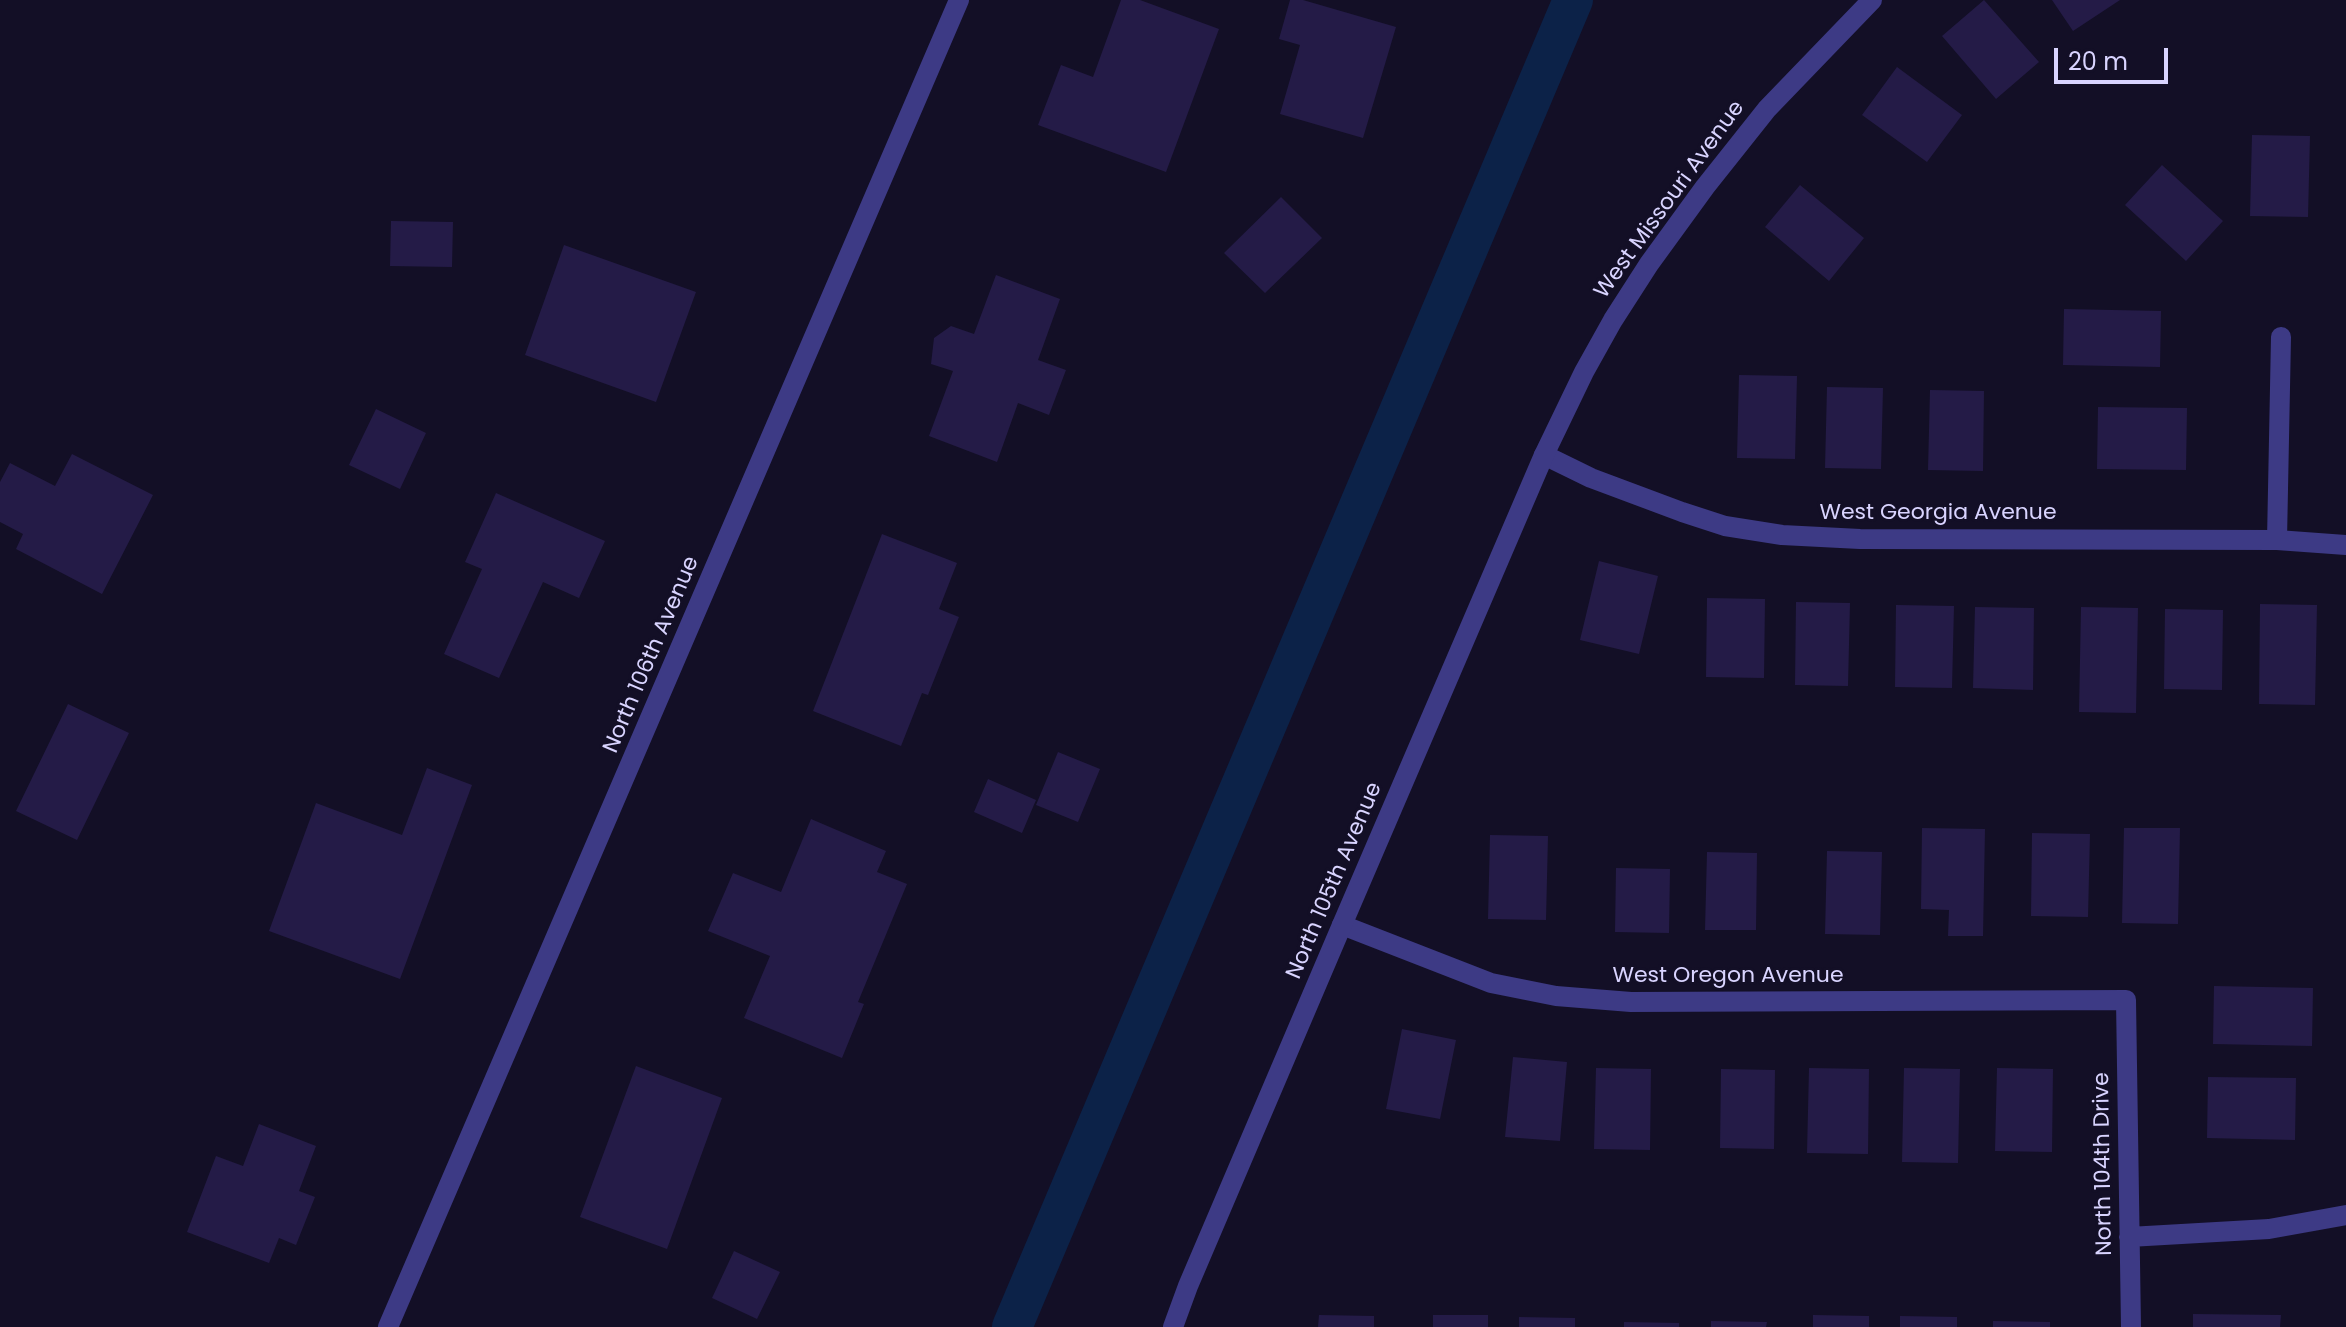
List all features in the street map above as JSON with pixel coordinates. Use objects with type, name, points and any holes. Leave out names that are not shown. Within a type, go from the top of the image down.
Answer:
[{"type":"street","name":"North 106th Avenue","points":[[388,1327],[959,0]]},
{"type":"street","name":"West Missouri Avenue","points":[[1544,455],[1584,372],[1649,264],[1767,109],[1872,0]]},
{"type":"street","points":[[2277,540],[2281,337]]},
{"type":"street","name":"West Georgia Avenue","points":[[1544,455],[1591,478],[1682,512],[1725,526],[1782,535],[1860,539],[2277,540],[2346,545]]},
{"type":"street","name":"North 105th Avenue","points":[[1173,1327],[1193,1272],[1544,455]]},
{"type":"street","name":"West Oregon Avenue","points":[[1342,925],[1491,983],[1556,996],[1631,1002],[2126,1000]]},
{"type":"street","name":"North 104th Drive","points":[[2126,1000],[2131,1327]]},
{"type":"street","points":[[2129,1237],[2269,1229],[2346,1215]]},
{"type":"building","points":[[1121,0],[1140,0],[1219,29],[1166,172],[1038,125],[1061,65],[1093,77]]},
{"type":"building","points":[[1290,0],[1303,0],[1396,27],[1363,138],[1280,114],[1300,45],[1279,39]]},
{"type":"building","points":[[1984,0],[2039,62],[1996,99],[1942,36]]},
{"type":"building","points":[[2052,0],[2120,0],[2073,31]]},
{"type":"building","points":[[1897,67],[1962,115],[1927,162],[1862,115]]},
{"type":"building","points":[[2252,135],[2310,136],[2308,217],[2250,216]]},
{"type":"building","points":[[2162,165],[2223,221],[2186,261],[2125,205]]},
{"type":"building","points":[[1800,185],[1864,238],[1829,281],[1765,227]]},
{"type":"building","points":[[1281,197],[1322,238],[1265,293],[1224,253]]},
{"type":"building","points":[[391,221],[453,222],[452,267],[390,266]]},
{"type":"building","points":[[564,245],[696,292],[656,402],[525,355]]},
{"type":"building","points":[[996,275],[1060,299],[1038,360],[1066,370],[1049,415],[1018,403],[997,462],[929,436],[953,371],[931,364],[934,338],[951,326],[974,334]]},
{"type":"building","points":[[2064,309],[2161,311],[2160,367],[2063,365]]},
{"type":"building","points":[[1739,375],[1797,376],[1795,459],[1737,458]]},
{"type":"building","points":[[1827,387],[1883,388],[1881,469],[1825,468]]},
{"type":"building","points":[[1930,390],[1984,391],[1983,471],[1928,470]]},
{"type":"building","points":[[2098,407],[2187,408],[2186,470],[2097,469]]},
{"type":"building","points":[[376,409],[426,433],[400,489],[349,465]]},
{"type":"building","points":[[72,454],[153,495],[102,594],[16,549],[23,534],[0,522],[0,482],[10,463],[55,486]]},
{"type":"building","points":[[496,493],[605,541],[579,598],[543,582],[499,678],[444,654],[482,569],[465,562]]},
{"type":"building","points":[[882,534],[957,563],[939,609],[959,617],[928,695],[922,693],[901,746],[813,711]]},
{"type":"building","points":[[1599,561],[1658,576],[1639,654],[1580,640]]},
{"type":"building","points":[[1707,598],[1765,599],[1764,678],[1706,677]]},
{"type":"building","points":[[1796,602],[1850,603],[1848,686],[1795,685]]},
{"type":"building","points":[[2260,604],[2317,605],[2315,705],[2259,704]]},
{"type":"building","points":[[1896,605],[1954,606],[1952,688],[1895,687]]},
{"type":"building","points":[[1975,607],[2034,608],[2033,690],[1973,688]]},
{"type":"building","points":[[2081,607],[2138,608],[2136,713],[2079,712]]},
{"type":"building","points":[[2165,609],[2223,610],[2222,690],[2164,689]]},
{"type":"building","points":[[68,704],[129,733],[77,840],[16,811]]},
{"type":"building","points":[[1058,752],[1100,769],[1078,822],[1036,805]]},
{"type":"building","points":[[427,768],[472,785],[400,979],[269,931],[316,803],[402,835]]},
{"type":"building","points":[[988,779],[1036,800],[1022,833],[974,812]]},
{"type":"building","points":[[811,819],[886,851],[877,872],[907,884],[858,1002],[864,1004],[842,1058],[744,1018],[770,956],[708,931],[733,873],[781,892]]},
{"type":"building","points":[[1922,828],[1985,829],[1983,936],[1948,936],[1949,910],[1921,909]]},
{"type":"building","points":[[2124,828],[2180,828],[2178,924],[2122,923]]},
{"type":"building","points":[[2032,833],[2090,834],[2088,917],[2031,916]]},
{"type":"building","points":[[1490,835],[1548,836],[1546,920],[1488,919]]},
{"type":"building","points":[[1827,851],[1882,852],[1880,935],[1825,934]]},
{"type":"building","points":[[1707,852],[1757,853],[1756,930],[1705,930]]},
{"type":"building","points":[[1616,868],[1670,869],[1669,933],[1615,932]]},
{"type":"building","points":[[2214,986],[2313,988],[2312,1046],[2213,1044]]},
{"type":"building","points":[[1402,1029],[1456,1040],[1440,1119],[1386,1109]]},
{"type":"building","points":[[1513,1057],[1567,1062],[1560,1141],[1505,1137]]},
{"type":"building","points":[[636,1066],[722,1098],[667,1249],[580,1217]]},
{"type":"building","points":[[1596,1068],[1651,1069],[1650,1150],[1594,1149]]},
{"type":"building","points":[[1809,1068],[1869,1069],[1868,1154],[1807,1153]]},
{"type":"building","points":[[1904,1068],[1960,1069],[1958,1163],[1902,1162]]},
{"type":"building","points":[[1997,1068],[2053,1069],[2052,1152],[1995,1151]]},
{"type":"building","points":[[1721,1069],[1775,1070],[1774,1149],[1720,1148]]},
{"type":"building","points":[[2208,1077],[2296,1078],[2295,1140],[2207,1138]]},
{"type":"building","points":[[259,1124],[316,1146],[299,1191],[315,1197],[296,1245],[279,1238],[269,1263],[187,1232],[216,1156],[243,1166]]},
{"type":"building","points":[[734,1251],[780,1272],[757,1319],[712,1298]]},
{"type":"building","points":[[2193,1314],[2281,1315],[2280,1327],[2193,1327]]},
{"type":"building","points":[[1319,1315],[1374,1316],[1374,1327],[1318,1327]]},
{"type":"building","points":[[1433,1315],[1488,1315],[1488,1327],[1433,1327]]},
{"type":"building","points":[[1813,1315],[1869,1316],[1869,1327],[1813,1327]]},
{"type":"building","points":[[1900,1316],[1957,1317],[1957,1327],[1900,1327]]},
{"type":"building","points":[[1519,1317],[1575,1318],[1575,1327],[1519,1327]]},
{"type":"building","points":[[1711,1321],[1767,1322],[1766,1327],[1711,1327]]},
{"type":"building","points":[[1993,1321],[2050,1322],[2050,1327],[1993,1327]]},
{"type":"building","points":[[1624,1322],[1679,1323],[1679,1327],[1624,1327]]},
{"type":"waterway","points":[[1012,1327],[1573,0]]}]
